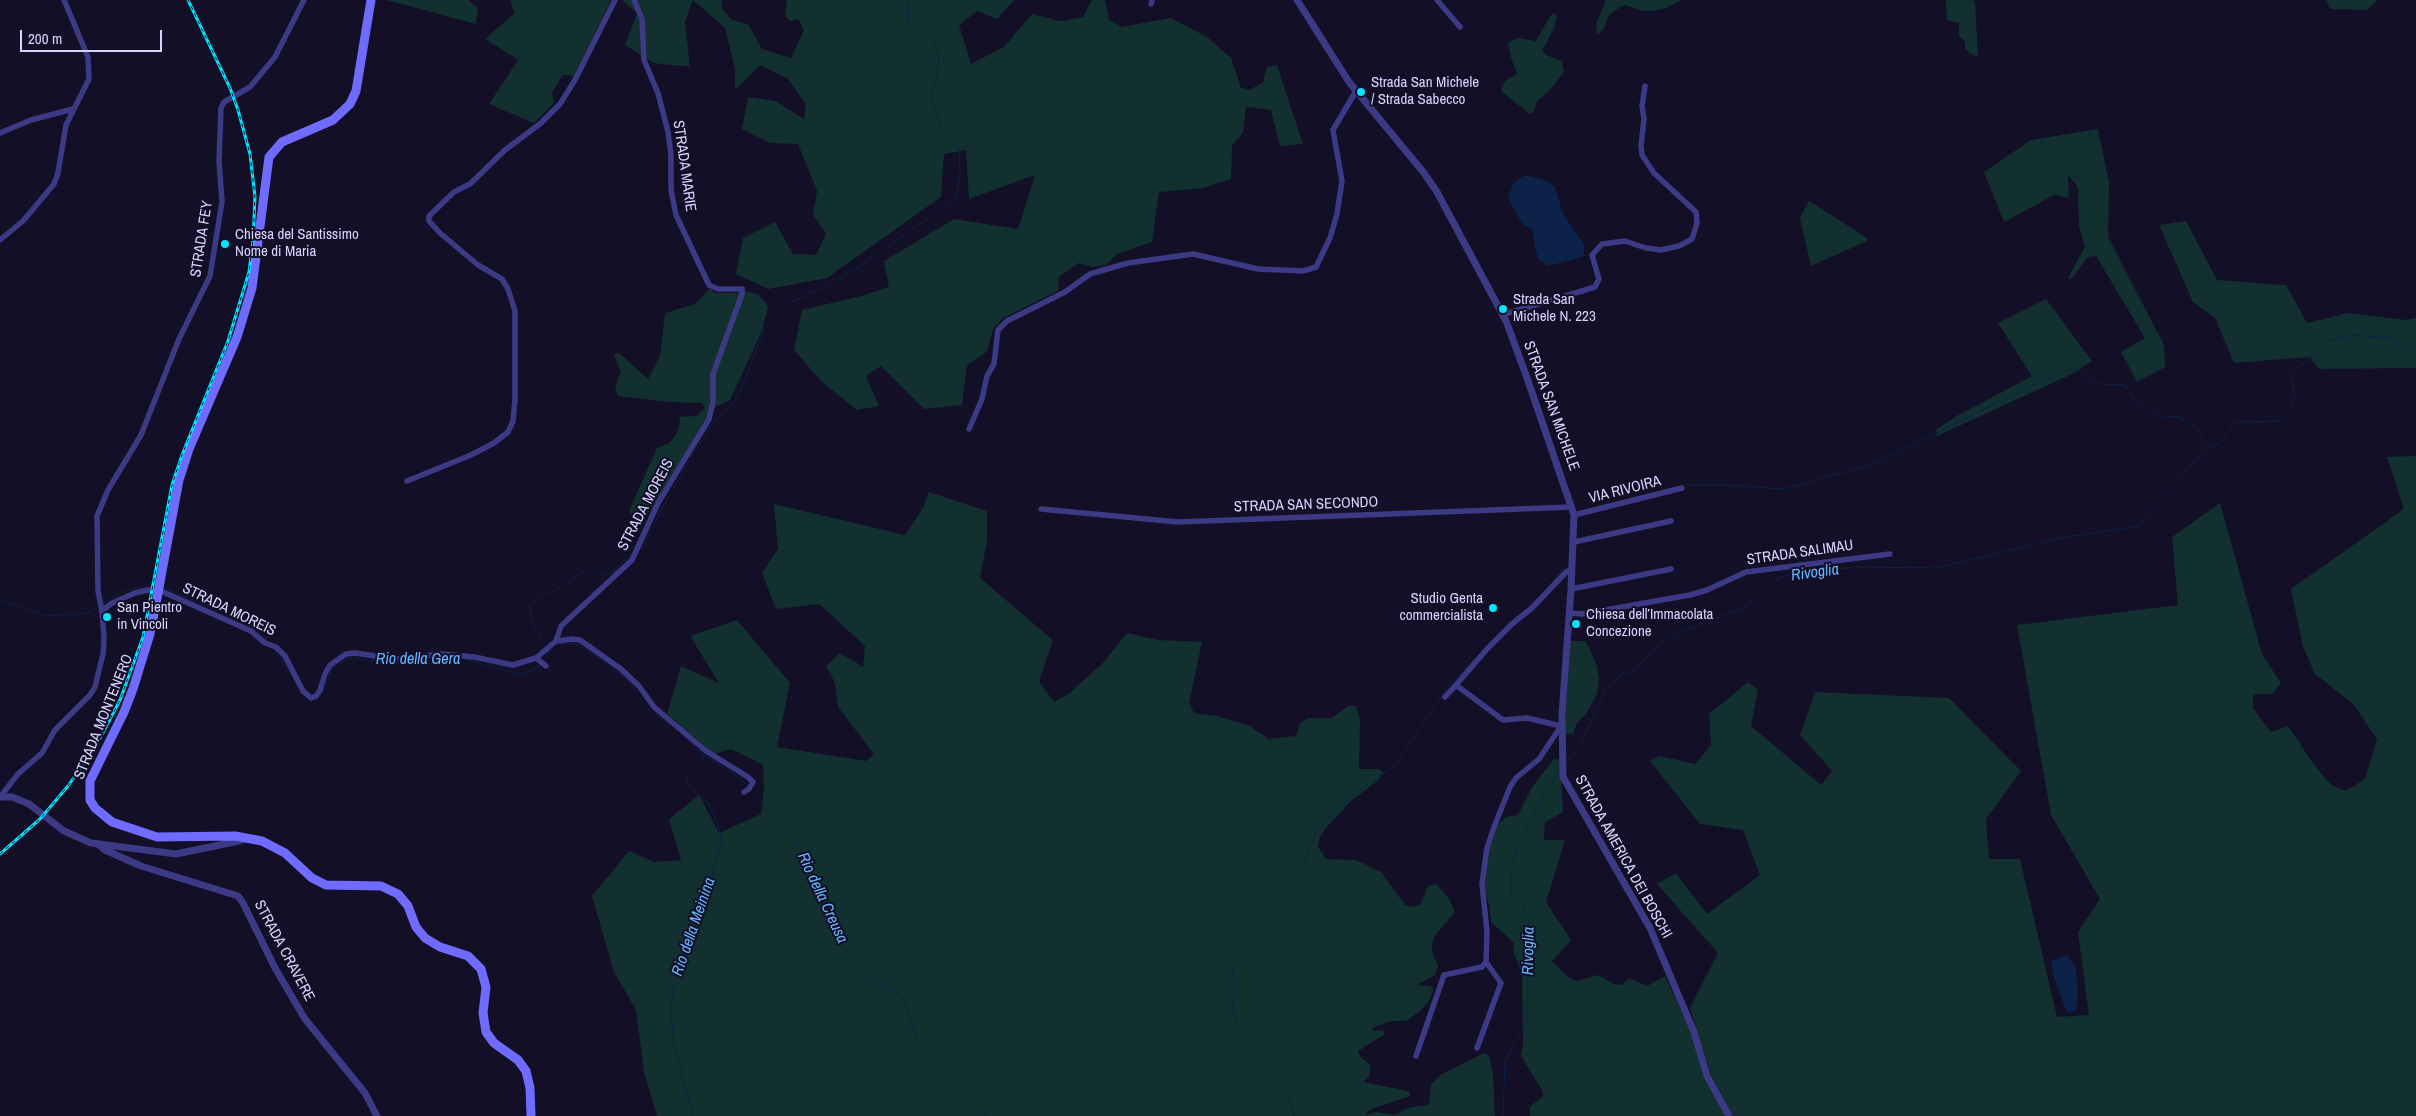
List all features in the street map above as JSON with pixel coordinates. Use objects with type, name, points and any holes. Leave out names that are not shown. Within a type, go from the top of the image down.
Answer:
[{"type":"main road","name":"STRADA MONTENERO","points":[[371,0],[356,91],[350,104],[333,120],[282,142],[270,157],[252,288],[237,337],[189,449],[179,480],[158,593],[142,662],[124,712],[93,773],[89,789],[90,800],[95,808],[112,822],[157,837],[248,837],[276,847],[295,860],[312,878],[326,885],[370,886],[390,889],[404,901],[416,927],[424,938],[440,947],[468,956],[476,962],[485,977],[486,987],[483,1013],[486,1032],[494,1043],[518,1060],[526,1071],[530,1088],[531,1116]]},
{"type":"street","points":[[0,240],[23,221],[54,184],[58,173],[66,125],[89,79],[90,64],[82,40],[64,0]]},
{"type":"street","name":"STRADA FEY","points":[[101,607],[97,516],[108,490],[141,435],[179,339],[210,276],[222,202],[219,161],[221,108],[224,102],[250,87],[275,57],[304,0]]},
{"type":"street","points":[[407,481],[471,455],[494,443],[508,432],[513,421],[515,400],[515,311],[508,289],[502,279],[478,265],[440,233],[430,221],[429,216],[454,192],[470,184],[505,150],[541,123],[560,104],[575,80],[615,0]]},
{"type":"street","name":"STRADA MARIE","points":[[634,0],[642,19],[644,60],[658,92],[668,132],[672,154],[671,190],[676,215],[709,285],[718,289],[742,288],[739,306],[713,374],[711,412],[694,444]]},
{"type":"street","name":"STRADA SAN MICHELE","points":[[1297,0],[1356,91],[1424,173],[1437,192],[1502,315],[1526,375],[1572,507]]},
{"type":"street","points":[[1437,0],[1460,27]]},
{"type":"street","points":[[1502,315],[1595,287],[1599,279],[1592,258],[1595,249],[1606,243],[1625,242],[1653,250],[1673,248],[1688,242],[1695,231],[1696,212],[1654,173],[1642,155],[1644,119],[1642,106],[1645,86]]},
{"type":"street","points":[[969,429],[982,399],[987,376],[994,364],[998,330],[1007,321],[1065,292],[1090,274],[1128,262],[1193,254],[1258,269],[1303,271],[1316,267],[1330,238],[1341,190],[1341,169],[1333,142],[1333,130],[1356,91]]},
{"type":"street","points":[[0,133],[31,120],[73,109]]},
{"type":"street","name":"STRADA MOREIS","points":[[101,607],[135,592],[161,591],[251,631],[285,656],[302,691],[311,698],[316,696],[320,690],[330,665],[346,654],[355,653],[396,659],[441,654],[513,664],[541,662],[556,641],[561,626],[632,560],[658,503],[694,444]]},
{"type":"street","name":"VIA RIVOIRA","points":[[1574,515],[1682,488]]},
{"type":"street","name":"STRADA SAN SECONDO","points":[[1041,509],[1178,522],[1572,507]]},
{"type":"street","name":"STRADA AMERICA DEI BOSCHI","points":[[1572,507],[1574,515],[1574,542],[1561,726],[1563,773],[1569,790],[1650,928],[1694,1032],[1707,1076],[1729,1116]]},
{"type":"street","points":[[1574,542],[1671,521]]},
{"type":"street","name":"STRADA SALIMAU","points":[[1569,613],[1582,614],[1690,595],[1708,590],[1746,572],[1890,554]]},
{"type":"street","points":[[1445,696],[1493,643],[1534,608],[1566,572],[1572,569]]},
{"type":"street","points":[[1571,589],[1671,569]]},
{"type":"street","points":[[0,797],[18,774],[42,753],[55,730],[90,695],[103,654],[101,607]]},
{"type":"street","points":[[556,641],[563,639],[580,640],[621,669],[640,686],[654,707],[665,717],[718,760],[748,777],[753,782],[750,789],[744,792]]},
{"type":"street","points":[[1416,1056],[1444,975],[1482,967],[1486,962],[1488,932],[1482,884],[1487,848],[1510,787],[1516,778],[1539,759],[1561,726],[1527,718],[1502,720],[1456,685]]},
{"type":"street","name":"STRADA CRAVERE","points":[[0,797],[12,797],[29,804],[64,831],[85,841],[98,844],[176,854],[239,841],[248,837]]},
{"type":"street","name":"STRADA CRAVERE","points":[[98,844],[105,850],[141,866],[238,896],[275,968],[305,1019],[365,1093],[377,1116]]},
{"type":"street","points":[[1477,1048],[1501,983],[1486,962]]},
{"type":"green space","points":[[387,0],[468,0],[478,8],[476,24]]},
{"type":"green space","points":[[510,0],[611,0],[574,76],[563,75],[552,93],[554,103],[534,123],[489,104],[518,60],[485,39],[515,13]]},
{"type":"green space","points":[[622,0],[693,0],[685,22],[690,67],[653,63],[625,45],[637,13]]},
{"type":"green space","points":[[693,0],[722,0],[721,7],[732,20],[748,24],[762,49],[791,58],[804,30],[798,19],[790,21],[785,16],[787,0],[1014,0],[997,19],[977,11],[959,25],[971,64],[1004,47],[1032,14],[1061,21],[1083,17],[1092,0],[1105,0],[1109,20],[1121,27],[1171,18],[1207,37],[1231,58],[1241,88],[1250,90],[1263,82],[1267,67],[1277,65],[1303,144],[1280,146],[1271,110],[1246,107],[1243,133],[1232,145],[1231,179],[1203,188],[1159,192],[1152,242],[1117,254],[1106,265],[1092,267],[1079,263],[1059,277],[1058,291],[1003,318],[993,329],[987,352],[967,365],[962,405],[924,409],[881,366],[866,376],[879,406],[857,410],[822,382],[794,350],[802,310],[861,296],[889,287],[884,261],[954,219],[1018,229],[1035,175],[969,199],[966,150],[944,154],[941,197],[827,278],[768,289],[736,274],[743,238],[775,222],[793,254],[816,255],[826,234],[813,215],[817,191],[798,144],[770,143],[742,129],[748,97],[775,101],[804,119],[806,104],[788,79],[760,65],[735,90],[735,69],[725,28]]},
{"type":"green space","points":[[1606,0],[1681,0],[1666,8],[1653,11],[1642,11],[1626,5],[1620,7],[1609,15],[1603,30],[1597,35],[1596,24]]},
{"type":"green space","points":[[1946,0],[1973,0],[1975,2],[1978,57],[1969,53],[1965,48],[1965,42],[1959,36],[1959,23],[1947,20]]},
{"type":"green space","points":[[2326,0],[2377,0],[2368,10],[2331,9]]},
{"type":"green space","points":[[1554,13],[1557,17],[1555,26],[1542,51],[1546,55],[1562,61],[1564,72],[1549,91],[1537,101],[1534,112],[1530,114],[1502,92],[1501,88],[1507,79],[1516,75],[1517,72],[1511,58],[1508,43],[1517,38],[1536,41],[1550,16]]},
{"type":"green space","points":[[2098,129],[2109,183],[2108,237],[2164,345],[2165,367],[2137,382],[2121,352],[2145,338],[2096,256],[2088,257],[2071,279],[2068,278],[2085,247],[2079,226],[2078,187],[2068,175],[2069,198],[2054,195],[2004,222],[1984,172],[2031,140]]},
{"type":"green space","points":[[1809,201],[1867,238],[1867,241],[1811,266],[1800,218]]},
{"type":"green space","points":[[2186,221],[2217,280],[2286,285],[2307,323],[2348,313],[2406,320],[2416,318],[2416,368],[2319,369],[2310,357],[2234,363],[2215,318],[2193,302],[2159,225]]},
{"type":"green space","points":[[710,288],[715,293],[738,293],[745,291],[758,294],[768,306],[762,331],[730,400],[717,406],[709,414],[640,527],[629,511],[657,448],[669,443],[676,435],[680,423],[679,417],[696,416],[705,408],[702,403],[669,402],[618,396],[615,387],[621,371],[614,356],[618,352],[648,379],[660,356],[665,313],[695,304]]},
{"type":"green space","points":[[2046,299],[2092,361],[2072,374],[1937,436],[1936,430],[1955,417],[2032,376],[1998,323]]},
{"type":"green space","points":[[2416,456],[2416,1116],[1733,1116],[1711,1075],[1690,1008],[1718,953],[1657,884],[1676,873],[1707,914],[1760,875],[1743,830],[1700,824],[1650,761],[1660,756],[1695,764],[1711,745],[1709,714],[1748,682],[1758,690],[1751,726],[1821,785],[1832,771],[1800,735],[1815,692],[1949,698],[2021,771],[1986,819],[1989,859],[2020,859],[2057,1017],[2089,1015],[2078,932],[2100,899],[2051,815],[2017,625],[2178,605],[2172,537],[2220,503],[2262,654],[2281,683],[2272,694],[2253,694],[2253,708],[2271,732],[2288,726],[2315,766],[2331,785],[2346,791],[2365,779],[2377,739],[2353,704],[2315,674],[2303,647],[2291,589],[2404,509],[2387,457]]},
{"type":"green space","points":[[929,492],[987,511],[987,541],[980,578],[1053,640],[1039,681],[1054,702],[1068,694],[1102,664],[1127,633],[1158,640],[1202,642],[1189,703],[1194,713],[1217,716],[1250,726],[1269,739],[1296,736],[1300,723],[1308,718],[1332,718],[1348,706],[1356,706],[1360,719],[1359,769],[1379,769],[1383,772],[1377,781],[1351,801],[1325,829],[1319,839],[1318,847],[1326,859],[1356,860],[1381,872],[1405,905],[1411,907],[1420,905],[1428,886],[1437,884],[1449,899],[1455,912],[1436,934],[1432,943],[1432,952],[1438,966],[1435,975],[1417,985],[1430,986],[1434,989],[1430,999],[1419,1012],[1406,1021],[1391,1021],[1372,1028],[1374,1031],[1383,1030],[1385,1034],[1358,1051],[1360,1056],[1370,1065],[1370,1075],[1364,1082],[1410,1092],[1410,1096],[1371,1109],[1364,1115],[1376,1112],[1394,1115],[1411,1107],[1429,1105],[1431,1085],[1440,1075],[1484,1053],[1489,1056],[1493,1075],[1495,1116],[657,1116],[644,1072],[636,1010],[614,972],[592,896],[629,851],[654,862],[681,860],[669,819],[699,795],[719,833],[761,814],[764,788],[763,765],[731,749],[714,754],[667,714],[681,666],[719,683],[690,636],[737,620],[790,683],[777,747],[866,761],[874,754],[838,707],[835,683],[826,666],[840,653],[863,667],[865,646],[819,604],[776,609],[762,573],[778,549],[774,504],[905,535],[923,508]]},
{"type":"green space","points":[[1570,641],[1586,641],[1597,666],[1599,679],[1597,694],[1586,714],[1577,723],[1573,734],[1565,733]]},
{"type":"green space","points":[[1554,759],[1560,760],[1563,812],[1545,822],[1544,840],[1565,840],[1546,902],[1571,940],[1552,961],[1568,977],[1577,981],[1598,975],[1614,984],[1622,985],[1629,978],[1647,986],[1665,976],[1692,1034],[1704,1078],[1725,1116],[1530,1116],[1530,1107],[1543,1096],[1542,1090],[1521,1056],[1523,1043],[1522,973],[1513,951],[1514,943],[1491,922],[1489,904],[1484,889],[1490,845],[1498,824],[1506,817],[1518,815],[1532,787]]},
{"type":"water","points":[[1525,175],[1545,180],[1555,187],[1563,214],[1584,244],[1582,257],[1548,266],[1539,260],[1533,231],[1521,222],[1508,198],[1513,184]]},
{"type":"water","points":[[2067,955],[2076,968],[2078,996],[2076,1011],[2067,1013],[2053,975],[2051,961]]},
{"type":"waterway","points":[[905,0],[908,5],[909,22],[913,29],[934,40],[939,56],[937,78],[931,98],[940,126]]},
{"type":"waterway","points":[[945,132],[959,148],[960,172],[956,201],[945,207]]},
{"type":"waterway","points":[[790,303],[830,284],[860,266],[941,209]]},
{"type":"waterway","points":[[641,549],[673,488],[710,426],[727,410],[740,392],[766,325],[783,308]]},
{"type":"waterway","name":"Rivoglia","points":[[1565,764],[1581,743],[1606,689],[1623,673],[1634,671],[1658,645],[1690,628],[1744,608],[1761,595],[1773,581],[1788,575],[1855,567],[1936,568],[2061,538],[2138,526],[2198,457],[2224,439],[2235,422],[2279,421],[2291,407],[2295,394],[2290,376],[2298,366],[2309,360],[2313,352],[2331,340],[2351,335],[2390,338],[2416,350]]},
{"type":"waterway","points":[[1687,485],[1728,485],[1784,489],[1876,463],[2067,370],[2079,370],[2100,384],[2122,385],[2127,388],[2134,400],[2162,416],[2180,417],[2195,427],[2203,441],[2210,448]]},
{"type":"waterway","points":[[545,643],[535,627],[529,606],[536,599],[559,588],[593,565],[602,575],[610,575],[632,553]]},
{"type":"waterway","points":[[1553,580],[1569,562]]},
{"type":"waterway","name":"Rio della Gera","points":[[102,604],[123,591],[145,586],[154,587]]},
{"type":"waterway","name":"Rio della Gera","points":[[163,587],[257,630],[268,641]]},
{"type":"waterway","name":"Rio della Gera","points":[[0,599],[45,616],[81,614],[93,611],[99,606]]},
{"type":"waterway","name":"Rio della Gera","points":[[557,645],[569,643],[579,645],[615,670],[630,682],[646,708],[670,725]]},
{"type":"waterway","name":"Rio della Gera","points":[[273,648],[292,676]]},
{"type":"waterway","name":"Rio della Gera","points":[[545,662],[549,649]]},
{"type":"waterway","name":"Rio della Gera","points":[[315,700],[322,694],[333,667],[348,658],[397,663],[455,658]]},
{"type":"waterway","points":[[1294,1116],[1288,1093],[1237,1027],[1232,999],[1232,971],[1239,951],[1259,920],[1300,872],[1316,833],[1354,794],[1395,765],[1447,688],[1476,658]]},
{"type":"waterway","name":"Rio della Gera","points":[[464,659],[518,674],[527,673],[542,665]]},
{"type":"waterway","name":"Rio della Gera","points":[[301,693],[309,699]]},
{"type":"waterway","name":"Rio della Creusa","points":[[683,735],[697,750],[739,777],[748,786]]},
{"type":"waterway","name":"Rio della Meinina","points":[[693,1116],[674,1045],[671,1010],[675,982],[693,924],[707,897],[721,841],[719,828],[708,803],[692,789],[686,779],[688,773],[702,760],[703,755]]},
{"type":"waterway","name":"Rivoglia","points":[[1503,1116],[1505,1063],[1513,1044],[1527,1024],[1529,919],[1522,904],[1511,894],[1512,866],[1526,827],[1547,788],[1560,771]]},
{"type":"waterway","name":"Rio della Creusa","points":[[757,800],[765,810],[776,814],[795,839],[838,937],[864,975],[901,995],[921,1047],[944,1070],[958,1093],[987,1116]]},
{"type":"railway","points":[[0,854],[40,819],[68,786],[96,746],[120,700],[143,637],[172,485],[182,455],[228,341],[249,272],[253,241],[255,197],[250,154],[230,88],[188,0]]},
{"type":"place","name":"Strada San Michele / Strada Sabecco","points":[[1361,92]]},
{"type":"place","name":"Chiesa del Santissimo Nome di Maria","points":[[225,244]]},
{"type":"place","name":"Strada San Michele N. 223","points":[[1503,309]]},
{"type":"place","name":"Studio Genta commercialista","points":[[1493,608]]},
{"type":"place","name":"San Pientro in Vincoli","points":[[107,617]]},
{"type":"place","name":"Chiesa dell′Immacolata Concezione","points":[[1576,624]]}]
